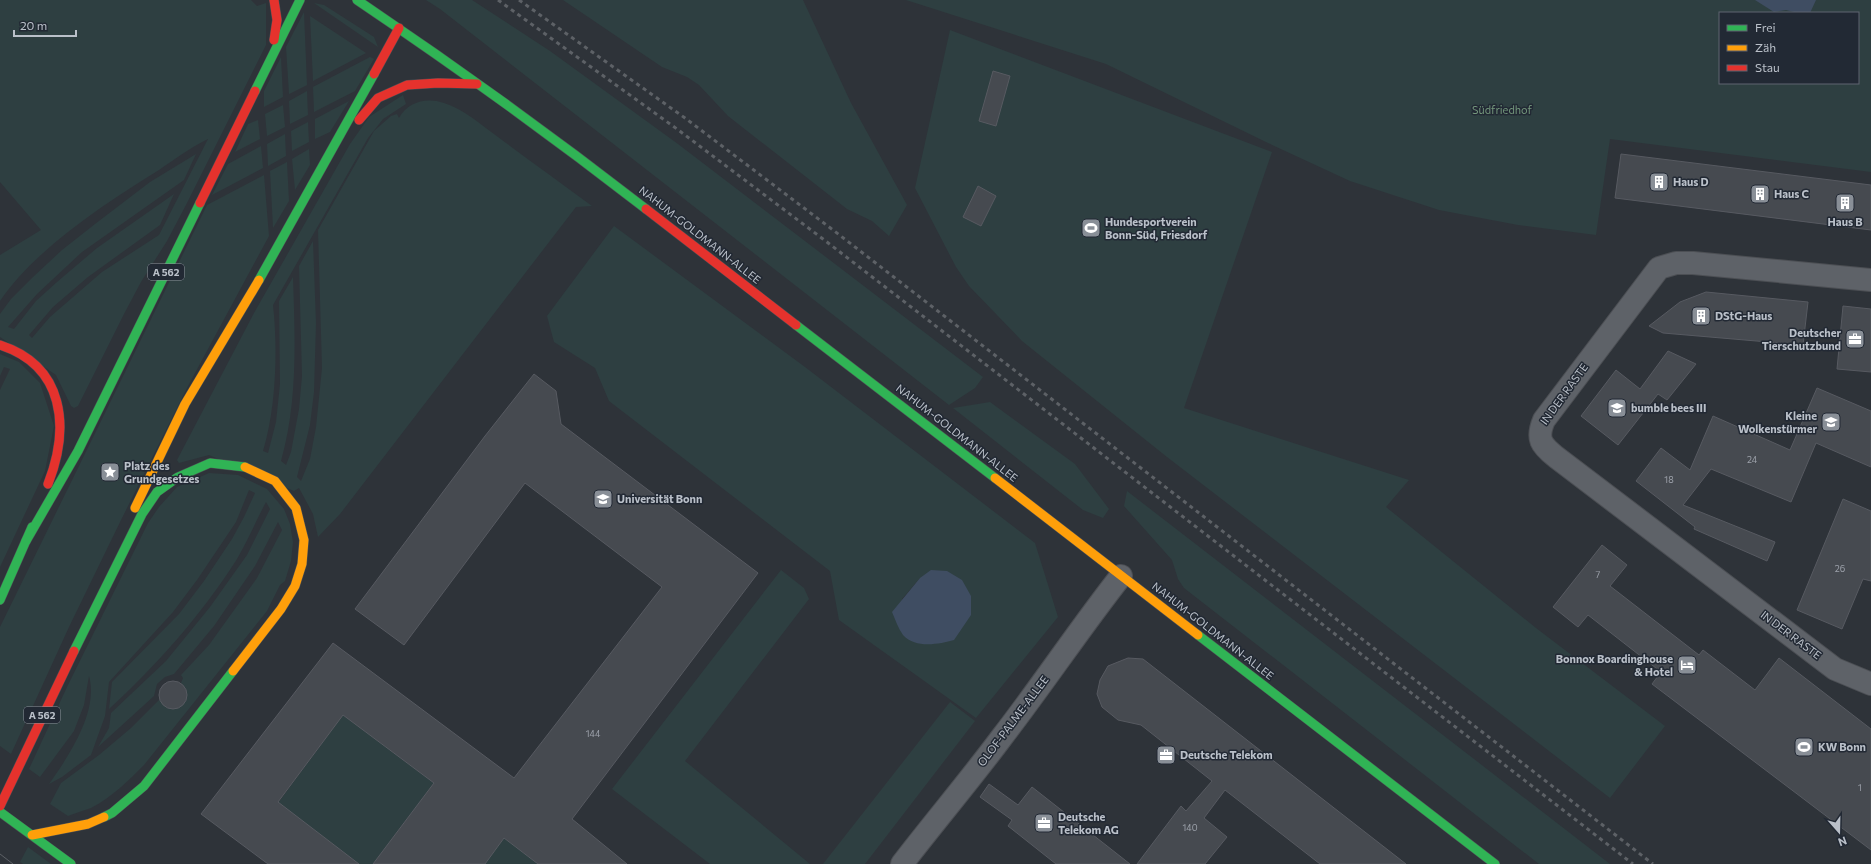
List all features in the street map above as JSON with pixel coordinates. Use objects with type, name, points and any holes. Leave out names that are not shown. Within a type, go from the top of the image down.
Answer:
[{"type":"main road","points":[[273,53],[276,20],[274,0]]},
{"type":"main road","name":"A 562","points":[[0,600],[26,541],[78,451],[300,0]]},
{"type":"main road","name":"NAHUM-GOLDMANN-ALLEE","points":[[357,0],[399,28],[593,168],[1495,864]]},
{"type":"main road","name":"A 562","points":[[0,806],[86,625],[150,475],[185,404],[262,275],[399,28]]},
{"type":"main road","points":[[331,152],[378,98],[406,85],[438,83],[477,84]]},
{"type":"main road","points":[[0,345],[11,347],[39,367],[56,397],[60,414],[61,430],[57,463],[26,541]]},
{"type":"main road","points":[[32,835],[88,824],[112,813],[144,786],[266,631],[295,586],[302,564],[304,540],[296,508],[275,481],[248,467],[210,463],[178,476],[157,492],[142,514],[86,625]]},
{"type":"main road","points":[[0,812],[71,864]]},
{"type":"street","name":"IN DER RASTE","points":[[1871,280],[1693,263],[1676,263],[1659,268],[1544,420],[1540,429],[1540,438],[1544,447],[1567,466],[1835,669],[1871,684]]},
{"type":"street","name":"OLOF-PALME-ALLEE","points":[[902,864],[1002,738],[1095,609],[1122,576]]},
{"type":"green space","points":[[0,0],[251,0],[257,6],[266,3],[266,45],[167,241],[141,282],[78,406],[74,408],[71,406],[56,375],[0,337],[0,314],[11,299],[62,250],[150,182],[196,154],[184,180],[82,252],[37,294],[8,327],[14,329],[36,301],[97,248],[174,194],[160,225],[88,277],[53,307],[29,335],[32,338],[50,317],[102,272],[159,235],[208,139],[189,149],[73,228],[32,263],[0,301],[0,255],[41,230],[0,182]]},
{"type":"green space","points":[[426,0],[472,0],[550,51],[678,144],[983,377],[975,388],[949,405],[440,9]]},
{"type":"green space","points":[[563,0],[803,0],[851,103],[907,205],[889,236],[872,221],[847,209],[728,116],[699,85],[687,77],[662,67]]},
{"type":"green space","name":"Südfriedhof","points":[[906,0],[1871,0],[1871,172],[1610,139],[1596,235],[1518,225],[1439,210],[1350,181],[1106,64]]},
{"type":"green space","points":[[314,3],[324,5],[374,37],[378,47]]},
{"type":"green space","points":[[304,12],[307,85],[289,94],[286,47]]},
{"type":"green space","points":[[310,16],[366,53],[313,81]]},
{"type":"green space","name":"Hundesportverein Bonn-Süd, Friesdorf","points":[[950,30],[1272,152],[1184,408],[1409,480],[1386,507],[1536,628],[1665,726],[1610,798],[1167,457],[1022,341],[969,286],[956,267],[915,188]]},
{"type":"green space","points":[[281,57],[283,97],[264,107],[264,91]]},
{"type":"green space","points":[[370,57],[374,59],[355,91],[314,112],[313,87]]},
{"type":"green space","points":[[307,91],[308,115],[290,124],[289,101]]},
{"type":"green space","points":[[403,95],[406,104],[383,119],[368,138],[273,305],[275,322],[275,379],[271,417],[263,451],[268,453],[276,422],[280,384],[279,301],[293,277],[295,347],[293,393],[281,461],[286,465],[291,452],[299,409],[302,376],[299,266],[313,241],[316,323],[314,392],[310,425],[297,477],[301,481],[310,459],[316,427],[322,368],[318,230],[374,131],[391,116],[397,114],[399,118],[407,108],[418,102],[437,101],[444,103],[458,109],[472,118],[592,206],[576,207],[340,514],[318,537],[313,514],[299,488],[294,491],[209,455],[179,463],[177,460],[254,313],[350,144],[369,117]]},
{"type":"green space","points":[[349,101],[330,132],[315,139],[315,119]]},
{"type":"green space","points":[[283,105],[285,127],[267,136],[265,114]]},
{"type":"green space","points":[[258,120],[260,139],[235,152],[248,124]]},
{"type":"green space","points":[[308,122],[309,142],[292,151],[291,131]]},
{"type":"green space","points":[[285,134],[286,156],[268,166],[267,144]]},
{"type":"green space","points":[[261,146],[263,168],[212,195],[228,164]]},
{"type":"green space","points":[[309,149],[310,165],[295,190],[292,159]]},
{"type":"green space","points":[[287,162],[289,201],[273,228],[270,171]]},
{"type":"green space","points":[[264,175],[269,236],[188,386],[122,518],[69,627],[11,754],[0,746],[0,627],[207,205]]},
{"type":"green space","points":[[614,226],[805,367],[1035,543],[1058,617],[976,718],[839,620],[830,571],[609,401],[595,368],[554,342],[547,316]],"holes":[[[920,578],[904,636],[902,599]]]},
{"type":"green space","points":[[0,354],[19,362],[40,383],[54,426],[45,471],[0,567],[0,390],[10,369],[4,367],[0,376]]},
{"type":"green space","points":[[990,402],[1075,464],[1109,509],[1103,518],[1083,510],[953,408]]},
{"type":"green space","points":[[209,473],[238,475],[267,489],[284,509],[290,524],[293,542],[291,561],[285,581],[280,585],[267,611],[144,765],[126,783],[106,799],[91,808],[68,816],[50,804],[61,783],[99,755],[131,728],[160,699],[164,705],[175,709],[185,702],[187,697],[186,690],[181,683],[183,678],[181,675],[209,645],[257,578],[282,530],[278,522],[255,566],[214,626],[174,674],[165,677],[157,684],[154,696],[98,747],[109,728],[111,713],[166,661],[210,607],[247,555],[270,509],[266,502],[237,559],[194,619],[144,675],[109,709],[112,682],[179,614],[204,581],[232,539],[255,493],[249,490],[236,522],[197,580],[173,612],[109,682],[105,716],[91,755],[62,777],[49,784],[73,747],[86,718],[90,704],[91,690],[89,676],[84,705],[74,731],[40,777],[29,769],[67,687],[148,523],[159,507],[177,487]]},
{"type":"green space","points":[[1127,491],[1610,864],[1539,864],[1184,588],[1178,579],[1172,560],[1124,506]]},
{"type":"green space","points":[[781,570],[804,588],[809,599],[685,761],[810,864],[710,864],[612,789]]},
{"type":"green space","points":[[950,702],[975,721],[865,864],[823,864]]},
{"type":"green space","points":[[343,715],[434,783],[373,864],[359,864],[278,803]]},
{"type":"green space","points":[[504,838],[538,864],[485,864]]},
{"type":"green space","points":[[28,847],[51,864],[23,864],[20,862]]},
{"type":"water","points":[[1755,0],[1816,0],[1810,12],[1794,12],[1786,10],[1774,12]]},
{"type":"water","points":[[931,570],[947,571],[962,580],[971,596],[971,615],[954,640],[935,644],[921,644],[908,639],[903,635],[892,612],[920,578]]},
{"type":"building","points":[[993,71],[1010,76],[996,126],[979,121]]},
{"type":"building","points":[[1621,154],[1871,185],[1871,230],[1615,198]]},
{"type":"building","points":[[978,186],[996,196],[981,226],[963,217]]},
{"type":"building","points":[[1706,292],[1808,302],[1803,345],[1663,333],[1649,326],[1680,302]]},
{"type":"building","name":"Deutscher Tierschutzbund","points":[[1843,306],[1871,309],[1871,372],[1837,369]]},
{"type":"building","name":"bumble bees III","points":[[1668,351],[1696,364],[1667,400],[1658,394],[1618,445],[1581,416],[1616,370],[1640,389]]},
{"type":"building","points":[[534,374],[556,391],[561,424],[758,573],[572,819],[627,864],[538,864],[504,838],[485,864],[373,864],[434,783],[343,715],[278,802],[359,864],[268,864],[201,814],[333,643],[514,778],[662,587],[525,483],[404,645],[355,609],[485,436]]},
{"type":"building","points":[[1817,388],[1871,411],[1871,467],[1816,443],[1791,502],[1711,469],[1683,505],[1775,542],[1767,561],[1694,529],[1695,527],[1636,481],[1661,448],[1690,470],[1713,416],[1790,450]]},
{"type":"building","points":[[1843,499],[1871,511],[1871,581],[1863,579],[1842,629],[1797,610]]},
{"type":"building","points":[[1602,545],[1627,565],[1610,586],[1699,655],[1703,650],[1755,690],[1779,658],[1871,729],[1871,850],[1652,684],[1661,672],[1588,615],[1578,627],[1553,607]]},
{"type":"building","points":[[1128,658],[1143,659],[1406,864],[1320,864],[1225,790],[1204,818],[1227,837],[1205,864],[1137,864],[1181,806],[1186,811],[1212,781],[1141,725],[1118,720],[1102,707],[1097,694],[1100,680],[1108,666]]},
{"type":"building","points":[[173,681],[183,685],[187,695],[183,705],[173,709],[163,705],[159,695],[163,685]]},
{"type":"building","name":"Deutsche Telekom AG","points":[[989,784],[1018,805],[1032,787],[1130,864],[1056,864],[1008,826],[1012,820],[980,797]]},
{"type":"tram line","points":[[0,854],[13,864]]},
{"type":"railway","points":[[498,0],[677,129],[823,239],[1633,864]]},
{"type":"railway","points":[[519,0],[685,118],[833,230],[1653,864]]},
{"type":"traffic: fast","points":[[255,91],[300,0]]},
{"type":"traffic: fast","points":[[357,0],[503,102],[646,209]]},
{"type":"traffic: fast","points":[[259,280],[374,74]]},
{"type":"traffic: fast","points":[[26,541],[78,451],[200,203]]},
{"type":"traffic: fast","points":[[796,325],[995,478]]},
{"type":"traffic: fast","points":[[74,651],[142,514],[157,492],[178,477],[210,463],[245,467]]},
{"type":"traffic: fast","points":[[0,600],[32,527]]},
{"type":"traffic: fast","points":[[1198,635],[1495,864]]},
{"type":"traffic: fast","points":[[104,817],[112,813],[144,786],[233,671]]},
{"type":"traffic: fast","points":[[0,812],[71,864]]},
{"type":"traffic: slow","points":[[135,508],[185,404],[259,280]]},
{"type":"traffic: slow","points":[[233,671],[281,609],[295,586],[302,564],[304,540],[296,508],[275,481],[245,467]]},
{"type":"traffic: slow","points":[[995,478],[1198,635]]},
{"type":"traffic: slow","points":[[32,835],[88,824],[104,817]]},
{"type":"traffic: jam","points":[[274,0],[277,20],[274,40]]},
{"type":"traffic: jam","points":[[374,74],[399,28]]},
{"type":"traffic: jam","points":[[359,120],[378,98],[407,85],[438,83],[477,84]]},
{"type":"traffic: jam","points":[[200,203],[255,91]]},
{"type":"traffic: jam","points":[[646,209],[796,325]]},
{"type":"traffic: jam","points":[[0,345],[22,355],[38,368],[50,383],[57,401],[60,421],[59,442],[55,463],[48,484]]},
{"type":"traffic: jam","points":[[0,806],[74,651]]},
{"type":"place","name":"Haus D","points":[[1659,182]]},
{"type":"place","name":"Haus C","points":[[1760,194]]},
{"type":"place","name":"Haus B","points":[[1845,203]]},
{"type":"place","name":"Hundesportverein Bonn-Süd, Friesdorf","points":[[1091,228]]},
{"type":"place","name":"DStG-Haus","points":[[1701,316]]},
{"type":"place","name":"Deutscher Tierschutzbund","points":[[1855,339]]},
{"type":"place","name":"bumble bees III","points":[[1617,408]]},
{"type":"place","name":"Kleine Wolkenstürmer","points":[[1831,422]]},
{"type":"place","name":"Platz des Grundgesetzes","points":[[110,472]]},
{"type":"place","name":"Universität Bonn","points":[[603,499]]},
{"type":"place","name":"Bonnox Boardinghouse & Hotel","points":[[1687,665]]},
{"type":"place","name":"KW Bonn","points":[[1804,747]]},
{"type":"place","name":"Deutsche Telekom","points":[[1166,755]]},
{"type":"place","name":"Deutsche Telekom AG","points":[[1044,823]]}]
